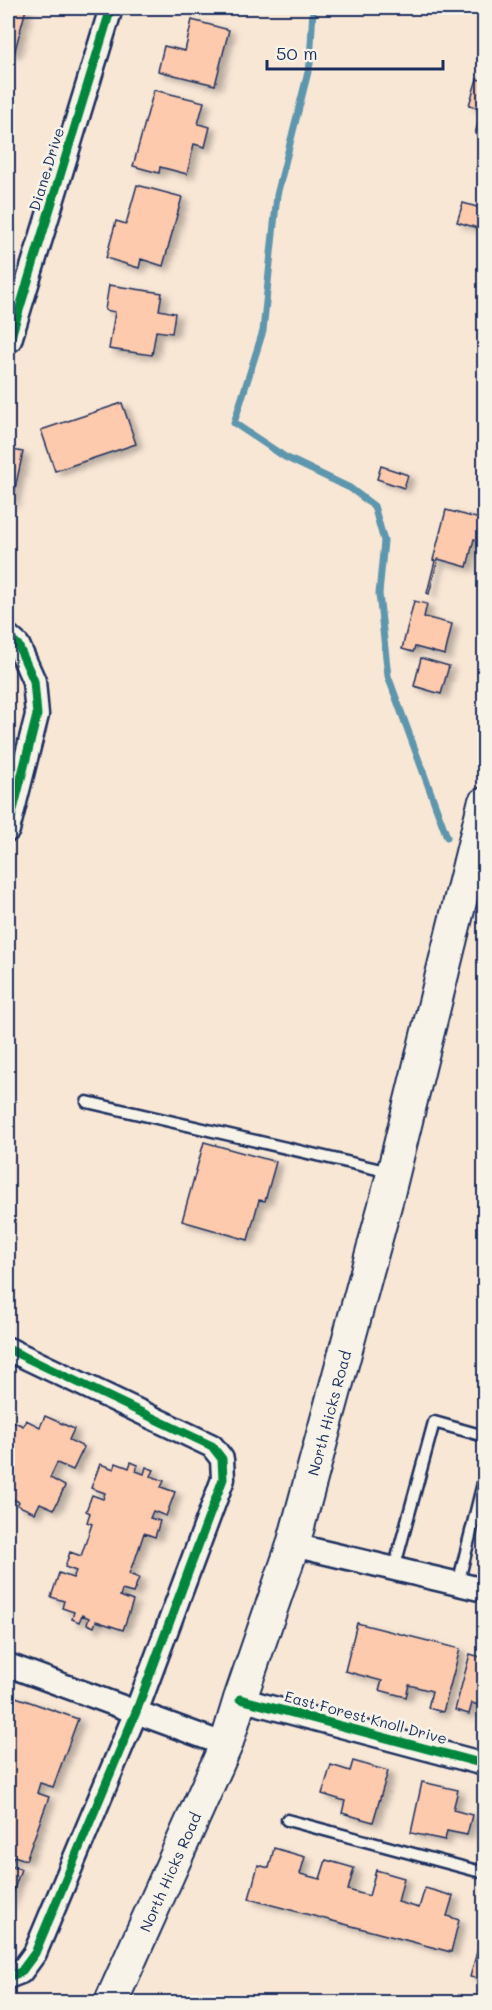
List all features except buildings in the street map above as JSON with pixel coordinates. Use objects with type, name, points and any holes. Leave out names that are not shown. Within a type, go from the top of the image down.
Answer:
[{"type":"main road","name":"North Hicks Road","points":[[113,2002],[226,1745],[293,1545],[393,1173],[484,804]]},
{"type":"street","name":"Diane Drive","points":[[10,340],[111,8]]},
{"type":"street","points":[[8,636],[18,645],[34,681],[37,715],[8,830]]},
{"type":"street","points":[[8,1349],[212,1446],[222,1459],[223,1479],[136,1712],[35,1953],[21,1972],[8,1977]]},
{"type":"street","points":[[293,1545],[484,1590]]},
{"type":"street","points":[[8,1665],[226,1745]]},
{"type":"street","name":"East Forest Knoll Drive","points":[[240,1699],[484,1764]]},
{"type":"lane","points":[[87,1102],[393,1173]]},
{"type":"lane","points":[[394,1569],[434,1422],[484,1436]]},
{"type":"lane","points":[[458,1584],[484,1479]]},
{"type":"lane","points":[[287,1820],[481,1872],[484,1868]]},
{"type":"waterway","points":[[313,8],[310,64],[277,195],[263,331],[234,423],[285,457],[350,488],[374,506],[384,541],[379,594],[388,676],[447,837]]},
{"type":"cycle path","points":[[10,340],[111,8]]},
{"type":"cycle path","points":[[8,636],[18,645],[34,681],[37,715],[8,830]]},
{"type":"cycle path","points":[[8,1349],[212,1446],[222,1459],[223,1479],[136,1712],[35,1953],[21,1972],[8,1977]]},
{"type":"cycle path","points":[[240,1699],[484,1764]]}]
